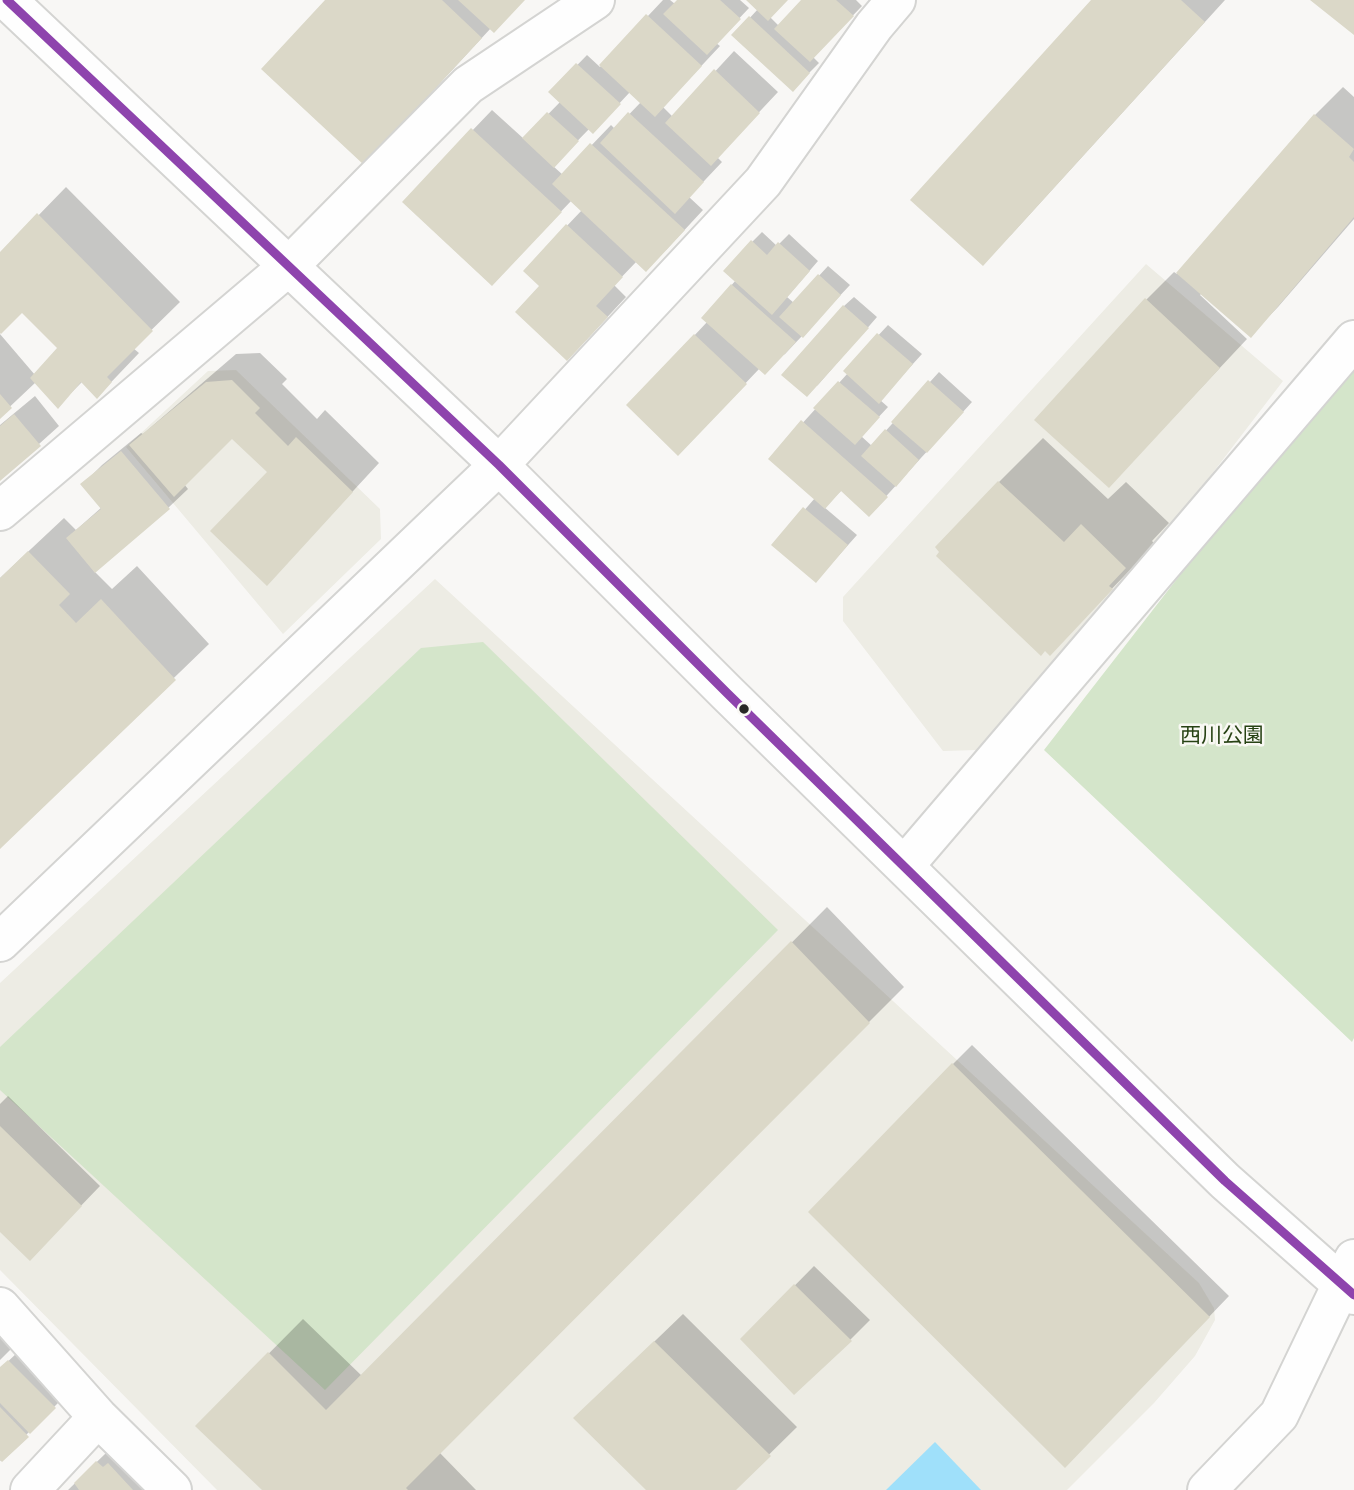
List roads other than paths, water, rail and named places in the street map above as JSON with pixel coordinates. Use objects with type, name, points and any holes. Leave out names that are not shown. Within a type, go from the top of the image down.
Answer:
[{"type":"street","points":[[7,0],[499,465],[727,693],[905,864],[1225,1181],[1350,1279],[1279,1415],[1207,1490]]},
{"type":"street","points":[[0,511],[290,265],[468,85],[595,0]]},
{"type":"street","points":[[0,942],[499,465],[763,182],[875,9]]},
{"type":"street","points":[[905,864],[1354,340]]},
{"type":"street","points":[[0,1307],[97,1418],[172,1490]]},
{"type":"street","points":[[30,1490],[97,1418]]},
{"type":"water","points":[[935,1442],[981,1490],[886,1490]]},
{"type":"park label","name":"西川公園","points":[[1222,736]]}]
